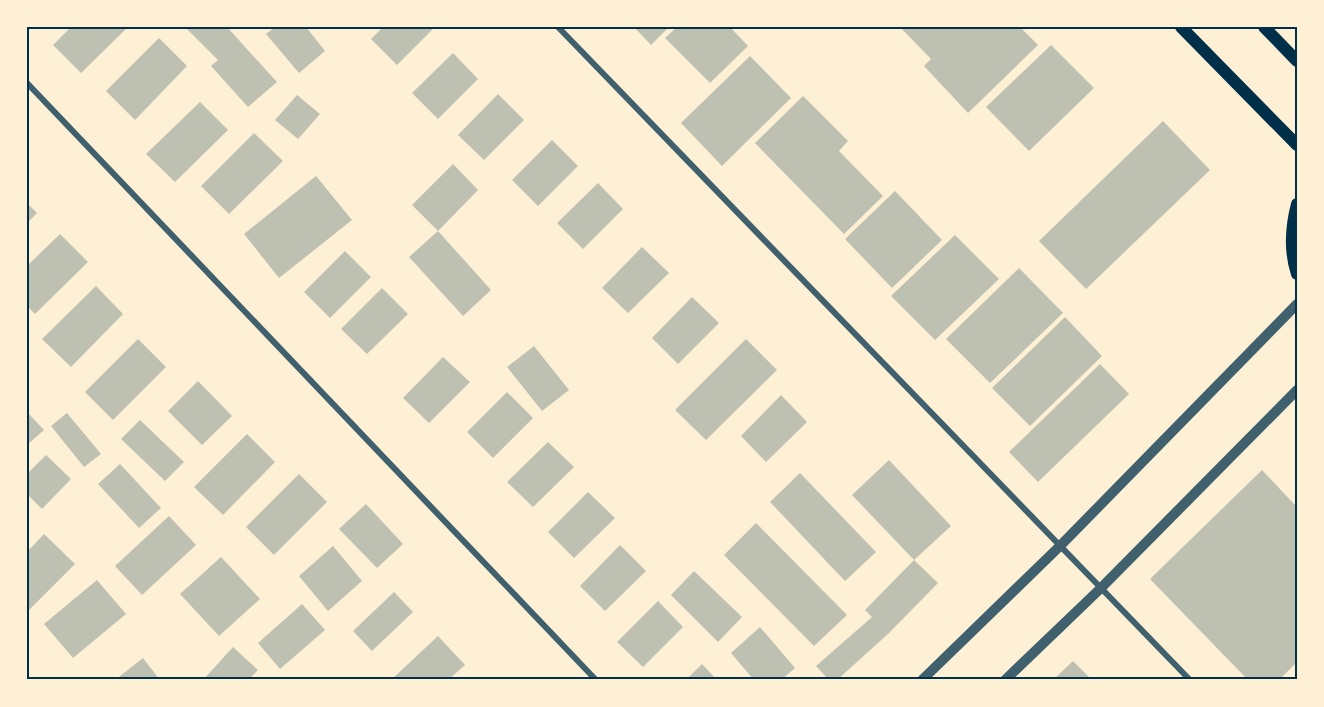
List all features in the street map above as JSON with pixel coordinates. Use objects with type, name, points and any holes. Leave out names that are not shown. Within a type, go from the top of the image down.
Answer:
[{"type":"main road","points":[[1181,27],[1297,145]]},
{"type":"main road","points":[[1264,27],[1297,61]]},
{"type":"main road","points":[[1297,204],[1291,229],[1293,263],[1297,274]]},
{"type":"street","points":[[558,27],[1190,680]]},
{"type":"street","points":[[27,83],[596,680]]},
{"type":"street","points":[[922,680],[1061,545],[1297,304]]},
{"type":"street","points":[[1005,680],[1101,588],[1297,390]]},
{"type":"building","points":[[71,27],[128,27],[81,73],[53,45]]},
{"type":"building","points":[[185,27],[227,27],[277,82],[248,107],[211,66],[218,60]]},
{"type":"building","points":[[275,27],[306,27],[325,51],[299,73],[266,34]]},
{"type":"building","points":[[383,27],[435,27],[397,65],[371,39]]},
{"type":"building","points":[[634,27],[669,27],[651,45]]},
{"type":"building","points":[[677,27],[730,27],[748,46],[710,83],[665,38]]},
{"type":"building","points":[[900,27],[1020,27],[1038,45],[968,113],[924,66],[931,59]]},
{"type":"building","points":[[159,38],[187,66],[135,120],[106,91]]},
{"type":"building","points":[[1051,45],[1094,88],[1029,151],[986,107]]},
{"type":"building","points":[[453,53],[478,79],[438,119],[412,93]]},
{"type":"building","points":[[750,56],[791,98],[722,166],[681,123]]},
{"type":"building","points":[[498,94],[524,120],[484,160],[458,135]]},
{"type":"building","points":[[297,95],[320,114],[298,139],[275,120]]},
{"type":"building","points":[[803,96],[848,141],[839,151],[883,196],[844,234],[755,143]]},
{"type":"building","points":[[200,102],[228,130],[175,182],[146,154]]},
{"type":"building","points":[[1163,121],[1210,170],[1086,289],[1039,241]]},
{"type":"building","points":[[254,133],[283,161],[229,214],[201,186]]},
{"type":"building","points":[[552,140],[578,166],[538,206],[512,180]]},
{"type":"building","points":[[453,164],[478,190],[438,231],[412,205]]},
{"type":"building","points":[[316,176],[352,220],[279,278],[244,234]]},
{"type":"building","points":[[598,183],[623,209],[583,249],[557,223]]},
{"type":"building","points":[[895,191],[942,240],[892,288],[845,239]]},
{"type":"building","points":[[27,203],[37,213],[27,223]]},
{"type":"building","points":[[438,231],[491,290],[463,316],[409,257]]},
{"type":"building","points":[[60,234],[88,262],[35,314],[27,306],[27,266]]},
{"type":"building","points":[[955,235],[999,279],[935,340],[891,296]]},
{"type":"building","points":[[642,247],[669,273],[628,313],[602,288]]},
{"type":"building","points":[[345,251],[371,277],[330,318],[304,292]]},
{"type":"building","points":[[1019,268],[1063,313],[990,383],[946,339]]},
{"type":"building","points":[[96,286],[123,314],[71,367],[42,339]]},
{"type":"building","points":[[382,288],[408,314],[367,354],[341,329]]},
{"type":"building","points":[[692,297],[719,323],[678,364],[652,338]]},
{"type":"building","points":[[1065,317],[1102,356],[1030,426],[992,388]]},
{"type":"building","points":[[138,339],[166,367],[113,420],[85,392]]},
{"type":"building","points":[[746,339],[777,370],[706,440],[675,410]]},
{"type":"building","points":[[534,346],[569,390],[542,411],[507,367]]},
{"type":"building","points":[[443,357],[470,382],[429,423],[403,398]]},
{"type":"building","points":[[1100,364],[1129,394],[1038,482],[1009,452]]},
{"type":"building","points":[[198,381],[232,416],[202,445],[168,411]]},
{"type":"building","points":[[507,392],[533,418],[493,458],[467,432]]},
{"type":"building","points":[[781,395],[807,422],[766,462],[741,436]]},
{"type":"building","points":[[27,412],[44,430],[27,445]]},
{"type":"building","points":[[67,413],[101,454],[84,467],[51,426]]},
{"type":"building","points":[[140,420],[184,462],[165,481],[121,439]]},
{"type":"building","points":[[247,434],[275,462],[223,515],[194,487]]},
{"type":"building","points":[[548,442],[574,467],[533,507],[507,482]]},
{"type":"building","points":[[46,455],[71,479],[42,509],[27,494],[27,474]]},
{"type":"building","points":[[889,460],[951,526],[914,560],[852,495]]},
{"type":"building","points":[[120,464],[161,508],[139,528],[98,484]]},
{"type":"building","points":[[1262,470],[1297,507],[1297,662],[1279,680],[1248,680],[1150,579]]},
{"type":"building","points":[[800,473],[876,552],[845,581],[770,502]]},
{"type":"building","points":[[299,474],[327,502],[274,555],[246,527]]},
{"type":"building","points":[[588,492],[615,518],[574,558],[548,532]]},
{"type":"building","points":[[366,504],[403,544],[377,568],[339,529]]},
{"type":"building","points":[[169,516],[196,545],[142,595],[115,566]]},
{"type":"building","points":[[756,523],[847,615],[814,646],[724,555]]},
{"type":"building","points":[[44,534],[75,564],[27,612],[27,552]]},
{"type":"building","points":[[620,545],[646,571],[605,611],[580,586]]},
{"type":"building","points":[[333,546],[362,581],[328,611],[299,576]]},
{"type":"building","points":[[221,557],[260,599],[219,636],[180,594]]},
{"type":"building","points":[[914,560],[938,583],[889,633],[837,680],[829,680],[816,666],[872,617],[865,610]]},
{"type":"building","points":[[694,571],[742,617],[718,642],[671,595]]},
{"type":"building","points":[[97,580],[126,614],[73,658],[44,624]]},
{"type":"building","points":[[394,592],[413,612],[372,651],[353,631]]},
{"type":"building","points":[[658,601],[683,627],[643,667],[617,642]]},
{"type":"building","points":[[302,604],[325,630],[280,669],[258,643]]},
{"type":"building","points":[[760,627],[795,668],[781,680],[754,680],[731,653]]},
{"type":"building","points":[[438,636],[465,665],[448,680],[391,680]]},
{"type":"building","points":[[233,647],[258,670],[248,680],[203,680]]},
{"type":"building","points":[[143,658],[160,680],[115,680]]},
{"type":"building","points":[[1073,661],[1092,680],[1053,680]]},
{"type":"building","points":[[702,664],[717,680],[686,680]]}]
